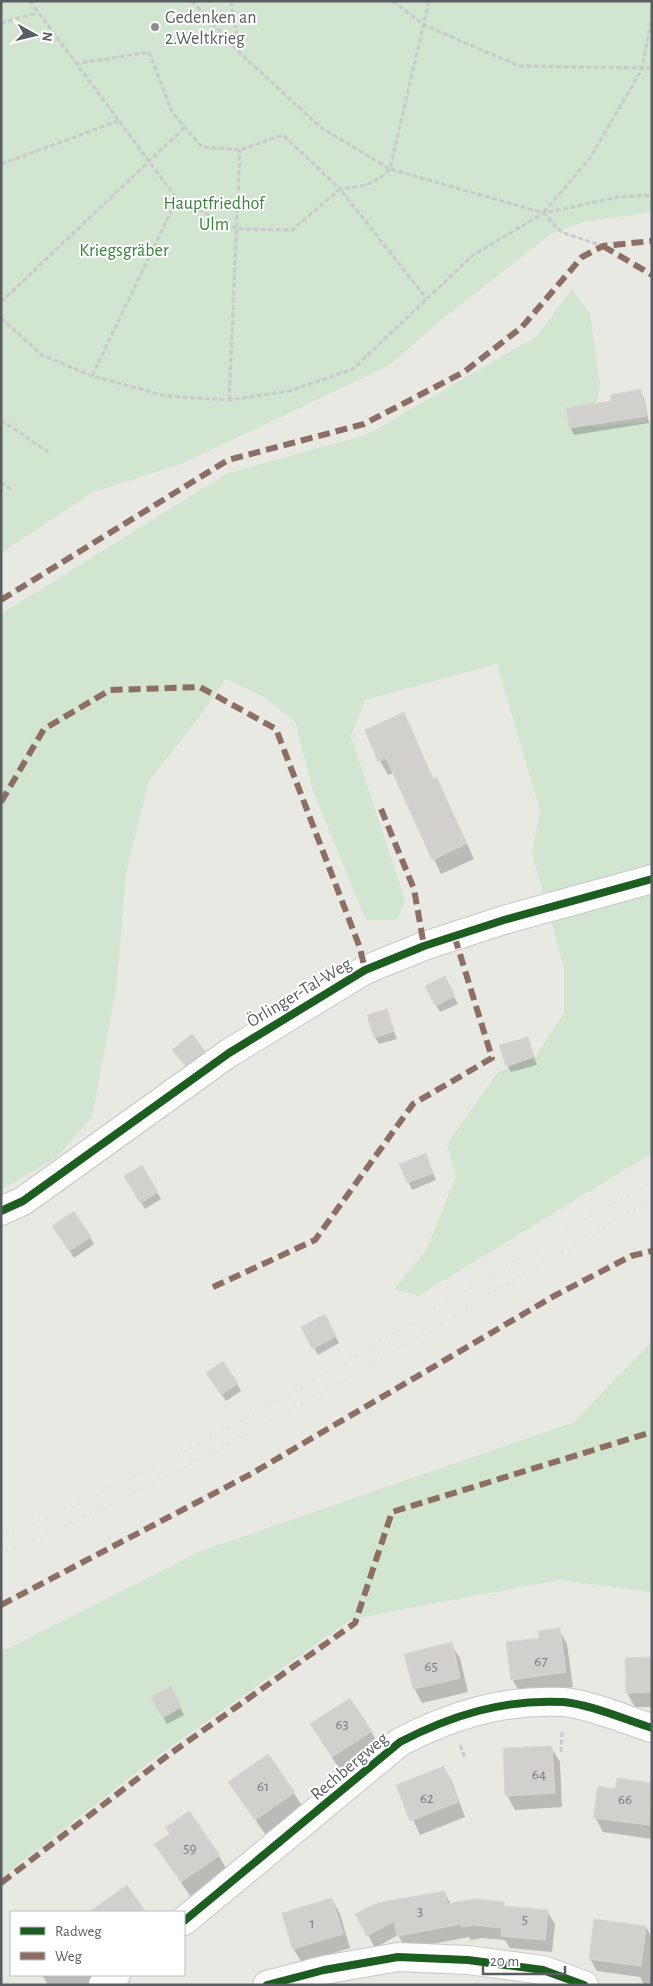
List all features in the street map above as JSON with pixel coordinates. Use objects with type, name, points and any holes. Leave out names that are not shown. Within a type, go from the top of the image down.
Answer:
[{"type":"street","name":"Örlinger-Tal-Weg","points":[[1,1211],[23,1201],[229,1053],[365,970],[424,946],[504,920],[652,878]]},
{"type":"street","name":"Rechbergweg","points":[[185,1920],[400,1742],[435,1724],[499,1705],[564,1702],[652,1728]]},
{"type":"street","points":[[267,1985],[324,1970],[398,1957],[468,1960],[543,1970],[584,1985]]},
{"type":"street","points":[[103,1985],[115,1976]]},
{"type":"path","points":[[30,1],[37,13],[177,199],[237,229],[292,230],[340,189],[378,181],[390,169],[429,1]]},
{"type":"path","points":[[192,1],[240,53],[320,127],[390,169],[544,213],[561,232],[603,246]]},
{"type":"path","points":[[231,1],[240,53]]},
{"type":"path","points":[[393,1],[424,25],[519,66],[652,68]]},
{"type":"path","points":[[1,24],[37,13]]},
{"type":"path","points":[[544,213],[590,158],[642,69],[652,15]]},
{"type":"path","points":[[75,64],[149,52],[172,112],[202,147],[240,150],[282,135],[340,189],[426,298]]},
{"type":"path","points":[[1,164],[118,121]]},
{"type":"path","points":[[1,302],[185,127]]},
{"type":"path","points":[[229,400],[240,150]]},
{"type":"path","points":[[1,318],[42,355],[92,376],[166,396],[229,400],[288,391],[354,368],[473,255],[544,213],[618,197],[652,195]]},
{"type":"path","points":[[92,376],[177,199]]},
{"type":"path","points":[[1,420],[50,453]]},
{"type":"path","points":[[1,482],[13,491]]},
{"type":"green space","name":"Hauptfriedhof Ulm","points":[[1,1],[652,1],[652,212],[583,222],[551,234],[442,319],[390,365],[181,464],[93,492],[1,553]]},
{"type":"green space","points":[[572,289],[590,314],[600,383],[592,427],[652,421],[652,1153],[418,1296],[394,1289],[426,1250],[456,1177],[447,1144],[498,1072],[536,1056],[564,1012],[564,968],[532,853],[540,811],[497,664],[365,700],[351,736],[405,900],[397,920],[366,920],[313,791],[295,721],[264,697],[226,679],[197,720],[149,781],[126,873],[117,984],[92,1117],[57,1157],[1,1190],[1,614],[226,474],[368,434],[537,336]]},
{"type":"green space","points":[[652,1341],[652,1592],[559,1580],[352,1619],[159,1755],[1,1878],[1,1652],[201,1551],[574,1422]]},
{"type":"building","points":[[641,389],[646,416],[569,428],[566,408],[611,401],[610,395]]},
{"type":"building","points":[[404,712],[433,779],[437,777],[466,844],[432,860],[386,758],[378,762],[365,730]]},
{"type":"building","points":[[445,976],[455,996],[435,1006],[425,986]]},
{"type":"building","points":[[387,1009],[394,1031],[374,1038],[367,1015]]},
{"type":"building","points":[[192,1034],[205,1051],[185,1065],[172,1050]]},
{"type":"building","points":[[528,1037],[534,1057],[506,1066],[499,1045]]},
{"type":"building","points":[[426,1153],[433,1173],[407,1183],[399,1164]]},
{"type":"building","points":[[142,1165],[158,1192],[140,1203],[124,1176]]},
{"type":"building","points":[[74,1211],[91,1237],[69,1251],[52,1226]]},
{"type":"building","points":[[325,1314],[336,1336],[312,1349],[301,1327]]},
{"type":"building","points":[[223,1361],[238,1383],[221,1395],[206,1373]]},
{"type":"building","points":[[560,1628],[566,1672],[511,1680],[506,1642],[539,1638],[538,1631]]},
{"type":"building","points":[[452,1642],[460,1678],[413,1689],[404,1654]]},
{"type":"building","points":[[652,1657],[652,1692],[626,1693],[625,1658]]},
{"type":"building","points":[[171,1686],[181,1707],[162,1718],[151,1697]]},
{"type":"building","points":[[350,1698],[372,1731],[332,1757],[310,1724]]},
{"type":"building","points":[[552,1746],[555,1793],[505,1796],[503,1748]]},
{"type":"building","points":[[268,1754],[295,1792],[255,1820],[228,1782]]},
{"type":"building","points":[[444,1766],[458,1802],[410,1821],[396,1785]]},
{"type":"building","points":[[617,1778],[652,1783],[649,1825],[593,1818],[598,1786],[615,1789]]},
{"type":"building","points":[[189,1811],[220,1855],[181,1882],[154,1844],[170,1834],[165,1828]]},
{"type":"building","points":[[127,1885],[145,1911],[90,1911]]},
{"type":"building","points":[[445,1891],[447,1904],[475,1899],[504,1902],[504,1906],[548,1910],[545,1940],[501,1936],[502,1928],[474,1925],[462,1927],[461,1924],[397,1936],[394,1921],[367,1936],[355,1914],[377,1903]]},
{"type":"building","points":[[332,1898],[343,1934],[292,1949],[282,1913]]},
{"type":"building","points":[[594,1919],[646,1926],[641,1966],[589,1959]]},
{"type":"railway","points":[[1,1537],[86,1500],[170,1459],[251,1415],[332,1370],[652,1181]]},
{"type":"railway","points":[[1,1554],[85,1516],[251,1432],[412,1341],[652,1199]]},
{"type":"marked path","points":[[1,600],[228,460],[364,424],[464,372],[522,327],[582,257],[603,246],[652,241]]},
{"type":"marked path","points":[[603,246],[652,275]]},
{"type":"marked path","points":[[1,802],[44,729],[110,690],[200,687],[276,729],[360,948],[365,970]]},
{"type":"marked path","points":[[381,809],[414,889],[424,946]]},
{"type":"marked path","points":[[213,1287],[315,1240],[413,1104],[492,1058],[455,938]]},
{"type":"marked path","points":[[1,1605],[251,1474],[554,1296],[631,1256],[652,1251]]},
{"type":"marked path","points":[[1,1883],[167,1756],[355,1623],[392,1512],[652,1432]]},
{"type":"cycle path","points":[[1,1211],[23,1201],[229,1053],[365,970],[424,946],[504,920],[652,879]]},
{"type":"cycle path","points":[[185,1920],[400,1742],[439,1724],[499,1706],[520,1703],[563,1702],[596,1709],[652,1728]]},
{"type":"cycle path","points":[[267,1985],[324,1970],[398,1957],[468,1960],[543,1970],[584,1985]]},
{"type":"place","name":"Gedenken an 2.Weltkrieg","points":[[155,27]]},
{"type":"park label","name":"Kriegsgräber","points":[[124,250]]}]
